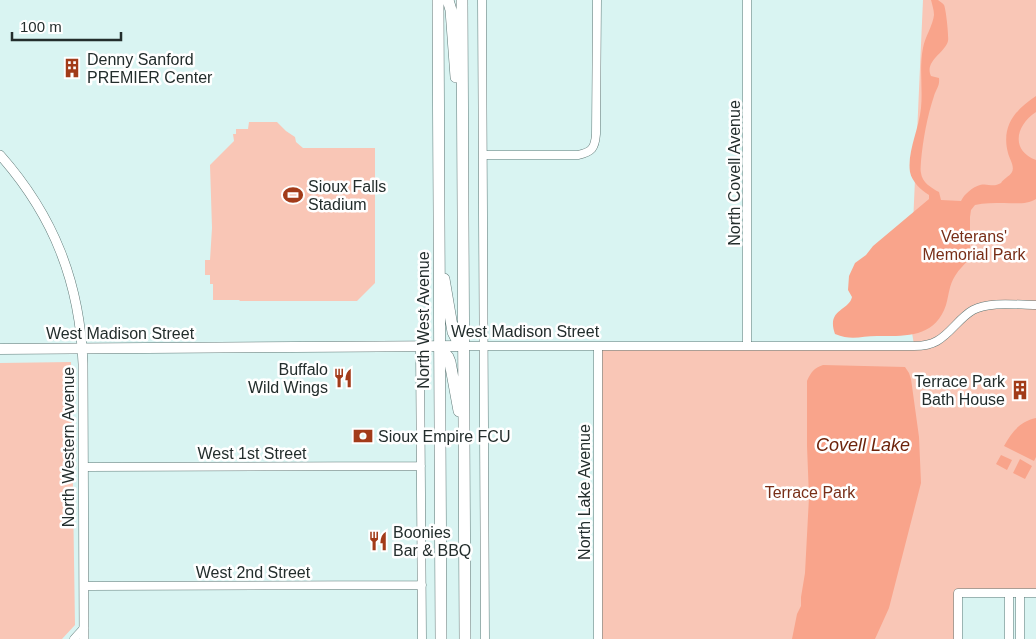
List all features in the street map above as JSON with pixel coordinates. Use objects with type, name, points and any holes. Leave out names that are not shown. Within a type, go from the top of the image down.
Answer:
[{"type":"main road","name":"North West Avenue","points":[[438,0],[442,639]]},
{"type":"main road","points":[[448,0],[451,10],[458,96],[462,113]]},
{"type":"main road","points":[[462,0],[464,639]]},
{"type":"main road","points":[[439,263],[447,293],[453,332],[458,342],[464,346]]},
{"type":"main road","name":"West Madison Street","points":[[0,349],[464,346]]},
{"type":"main road","points":[[440,347],[450,362],[456,400],[464,426]]},
{"type":"street","points":[[482,0],[485,639]]},
{"type":"street","points":[[483,155],[578,155],[590,151],[594,146],[596,134],[597,0]]},
{"type":"street","name":"North Covell Avenue","points":[[747,0],[747,346]]},
{"type":"street","name":"North Western Avenue","points":[[0,155],[36,202],[59,248],[75,298],[81,330],[84,467],[84,639]]},
{"type":"street","name":"West Madison Street","points":[[464,346],[914,346],[937,342],[975,309],[991,305],[1036,305]]},
{"type":"street","name":"North Lake Avenue","points":[[598,346],[598,639]]},
{"type":"street","name":"North West Avenue","points":[[420,347],[422,639]]},
{"type":"street","name":"West 1st Street","points":[[84,467],[421,466]]},
{"type":"street","name":"West 2nd Street","points":[[84,586],[422,585]]},
{"type":"street","points":[[958,639],[958,593],[1036,593]]},
{"type":"street","points":[[1009,593],[1009,639]]},
{"type":"street","points":[[1020,593],[1020,639]]},
{"type":"street","points":[[74,639],[84,628]]},
{"type":"green space","name":"Terrace Park","points":[[923,0],[1036,0],[1036,593],[958,593],[958,639],[598,639],[598,346],[914,345],[909,314]]},
{"type":"green space","name":"Sioux Falls Stadium","points":[[249,122],[277,122],[295,137],[296,142],[303,148],[375,148],[375,283],[357,301],[213,300],[213,284],[210,284],[210,275],[205,275],[205,260],[210,260],[212,228],[210,165],[234,141],[233,134],[236,134],[236,129],[248,129]]},
{"type":"green space","points":[[71,362],[75,625],[62,639],[0,639],[0,363]]},
{"type":"water","points":[[931,0],[938,0],[944,5],[948,41],[930,66],[931,76],[939,78],[939,81],[929,112],[924,137],[921,168],[923,179],[930,187],[939,192],[941,200],[961,201],[966,193],[977,186],[1001,183],[1013,170],[1006,143],[1008,127],[1016,113],[1036,96],[1036,112],[1029,117],[1020,130],[1019,144],[1028,156],[1036,160],[1036,199],[1024,203],[975,205],[971,210],[970,217],[970,258],[953,279],[946,305],[935,324],[918,333],[909,335],[852,338],[841,336],[835,334],[833,320],[839,311],[850,302],[852,297],[848,290],[849,276],[855,263],[929,199],[929,195],[913,179],[910,172],[910,157],[921,108],[923,48],[934,15]]},
{"type":"water","name":"Covell Lake","points":[[823,365],[905,367],[911,379],[919,437],[921,483],[889,608],[875,639],[792,639],[797,614],[801,606],[805,573],[809,497],[807,381],[813,371]]},
{"type":"water","points":[[1036,418],[1036,457],[1034,461],[1004,446],[1017,428],[1025,422]]},
{"type":"water","points":[[1001,455],[1012,460],[1007,470],[996,464]]},
{"type":"water","points":[[1020,459],[1032,466],[1025,479],[1013,473]]},
{"type":"place","name":"Denny Sanford PREMIER Center","points":[[72,68]]},
{"type":"place","name":"Sioux Falls Stadium","points":[[293,195]]},
{"type":"place","name":"Buffalo Wild Wings","points":[[343,378]]},
{"type":"place","name":"Terrace Park Bath House","points":[[1020,390]]},
{"type":"place","name":"Sioux Empire FCU","points":[[363,436]]},
{"type":"place","name":"Boonies Bar & BBQ","points":[[378,541]]},
{"type":"park label","name":"Veterans' Memorial Park","points":[[974,245]]}]
